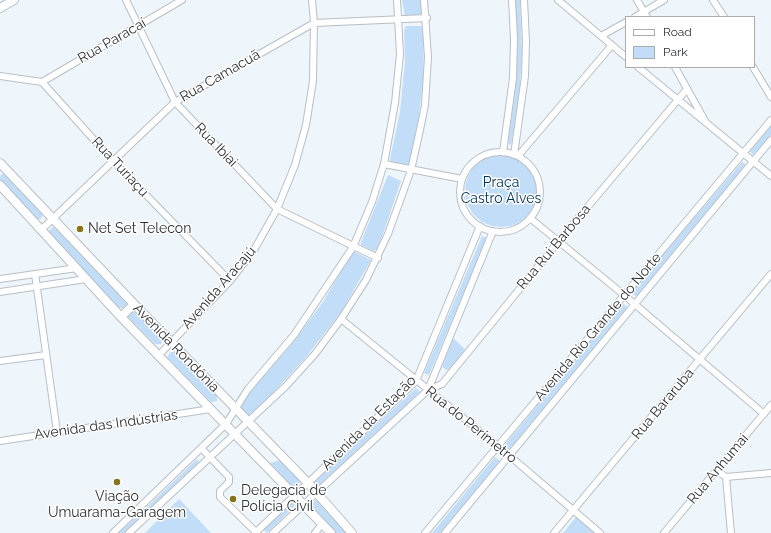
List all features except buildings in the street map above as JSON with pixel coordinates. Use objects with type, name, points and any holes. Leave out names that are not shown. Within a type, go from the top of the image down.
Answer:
[{"type":"main road","points":[[0,8],[14,0]]},
{"type":"main road","name":"Avenida Rondônia","points":[[1,166],[308,483],[352,533]]},
{"type":"main road","name":"Avenida Rondônia","points":[[0,185],[42,229],[121,317],[331,533]]},
{"type":"main road","points":[[121,317],[134,304]]},
{"type":"street","name":"Rua Ibiai","points":[[126,0],[175,102],[277,208],[378,258]]},
{"type":"street","name":"Rua Paracaí","points":[[42,82],[182,0]]},
{"type":"street","name":"Avenida Aracajú","points":[[159,355],[230,280],[254,250],[277,208],[295,165],[306,125],[313,81],[314,23],[312,0]]},
{"type":"street","points":[[113,533],[142,507],[226,424],[264,369],[294,335],[353,246],[372,202],[384,164],[395,104],[400,54],[400,19],[397,0]]},
{"type":"street","points":[[129,533],[286,386],[314,354],[341,319],[378,258],[411,170],[425,105],[428,57],[424,0]]},
{"type":"street","points":[[503,152],[513,78],[514,39],[512,0]]},
{"type":"street","points":[[516,155],[525,76],[526,30],[524,0]]},
{"type":"street","points":[[558,0],[625,56]]},
{"type":"street","points":[[637,0],[645,14],[664,0]]},
{"type":"street","points":[[713,0],[723,16]]},
{"type":"street","name":"Rua Camacuã","points":[[42,229],[175,102],[314,23],[426,18]]},
{"type":"street","points":[[601,36],[625,23]]},
{"type":"street","points":[[516,155],[612,45]]},
{"type":"street","points":[[639,68],[708,126],[771,176]]},
{"type":"street","points":[[676,68],[708,126]]},
{"type":"street","points":[[754,68],[771,97]]},
{"type":"street","points":[[0,76],[42,82]]},
{"type":"street","name":"Rua Turiaçu","points":[[42,82],[113,161],[230,280]]},
{"type":"street","name":"Rua Rui Barbosa","points":[[428,390],[442,384],[558,242],[687,89]]},
{"type":"street","name":"Avenida Rio Grande do Norte","points":[[425,533],[771,120]]},
{"type":"street","name":"Avenida Rio Grande do Norte","points":[[445,533],[636,305],[771,140]]},
{"type":"street","points":[[494,152],[503,152],[516,155],[531,166],[539,180],[539,201],[535,212],[530,218],[513,229],[493,231],[480,226],[468,216],[462,202],[460,194],[462,179],[466,171],[478,159],[494,152]]},
{"type":"street","points":[[384,164],[462,179]]},
{"type":"street","points":[[530,218],[636,305],[764,414]]},
{"type":"street","name":"Avenida da Estação","points":[[256,533],[416,381],[480,226]]},
{"type":"street","name":"Avenida da Estação","points":[[273,533],[428,390],[493,231]]},
{"type":"street","points":[[0,279],[77,268]]},
{"type":"street","points":[[35,274],[57,432]]},
{"type":"street","name":"Rua Bararuba","points":[[554,533],[771,274]]},
{"type":"street","points":[[0,292],[86,279]]},
{"type":"street","name":"Rua do Perímetro","points":[[341,319],[498,446],[600,533]]},
{"type":"street","points":[[0,361],[46,355]]},
{"type":"street","name":"Rua Anhumai","points":[[664,533],[771,405]]},
{"type":"street","name":"Avenida das Indústrias","points":[[0,441],[211,409]]},
{"type":"street","points":[[202,449],[229,477],[229,482],[220,491],[220,497],[256,533]]},
{"type":"street","points":[[716,471],[726,476],[771,473]]},
{"type":"street","points":[[726,476],[731,533]]},
{"type":"street","points":[[142,507],[149,514]]},
{"type":"street","points":[[315,533],[322,524]]},
{"type":"green space","points":[[402,0],[421,0],[422,17],[405,17]]},
{"type":"green space","points":[[515,0],[520,0],[522,51],[519,100],[511,145],[508,143],[514,100],[517,50]]},
{"type":"green space","points":[[406,26],[421,26],[424,31],[423,83],[410,164],[407,165],[391,162],[390,159],[400,112],[405,62],[404,31]]},
{"type":"green space","points":[[771,126],[771,135],[753,155],[750,151]]},
{"type":"green space","name":"Praça Castro Alves","points":[[501,155],[521,161],[531,171],[537,191],[531,211],[521,221],[501,227],[481,221],[471,211],[465,191],[471,171],[481,161]]},
{"type":"green space","points":[[742,162],[748,166],[637,297],[631,292]]},
{"type":"green space","points":[[5,172],[43,213],[41,219],[36,219],[0,181],[0,176]]},
{"type":"green space","points":[[388,175],[401,181],[383,234],[376,250],[373,251],[361,245],[361,242]]},
{"type":"green space","points":[[52,227],[55,228],[127,302],[126,306],[119,308],[48,233]]},
{"type":"green space","points":[[482,236],[487,238],[429,375],[424,373]]},
{"type":"green space","points":[[353,251],[371,260],[341,312],[306,357],[274,392],[248,416],[239,408],[255,385],[291,345],[323,302]]},
{"type":"green space","points":[[622,303],[628,308],[509,450],[504,446]]},
{"type":"green space","points":[[134,309],[163,339],[161,344],[155,344],[128,317]]},
{"type":"green space","points":[[453,338],[465,349],[451,368],[447,370],[442,367]]},
{"type":"green space","points":[[171,352],[174,352],[217,395],[217,401],[211,402],[167,357]]},
{"type":"green space","points":[[416,388],[420,392],[317,487],[313,483]]},
{"type":"green space","points":[[495,457],[501,462],[441,533],[432,533]]},
{"type":"green space","points":[[197,459],[199,462],[149,509],[147,507]]},
{"type":"green space","points":[[281,460],[300,480],[298,486],[292,486],[270,463]]},
{"type":"green space","points":[[179,499],[211,533],[145,533]]},
{"type":"green space","points":[[317,500],[320,501],[348,533],[336,533],[312,506],[313,502]]},
{"type":"green space","points":[[292,501],[296,505],[267,533],[263,529]]},
{"type":"green space","points":[[141,512],[144,514],[124,533],[118,533]]},
{"type":"green space","points":[[576,517],[595,533],[563,533]]},
{"type":"place","name":"Net Set Telecon","points":[[80,229]]},
{"type":"place","name":"Viação Umuarama-Garagem","points":[[117,482]]},
{"type":"place","name":"Delegacia de Polícia Civil","points":[[233,499]]}]
